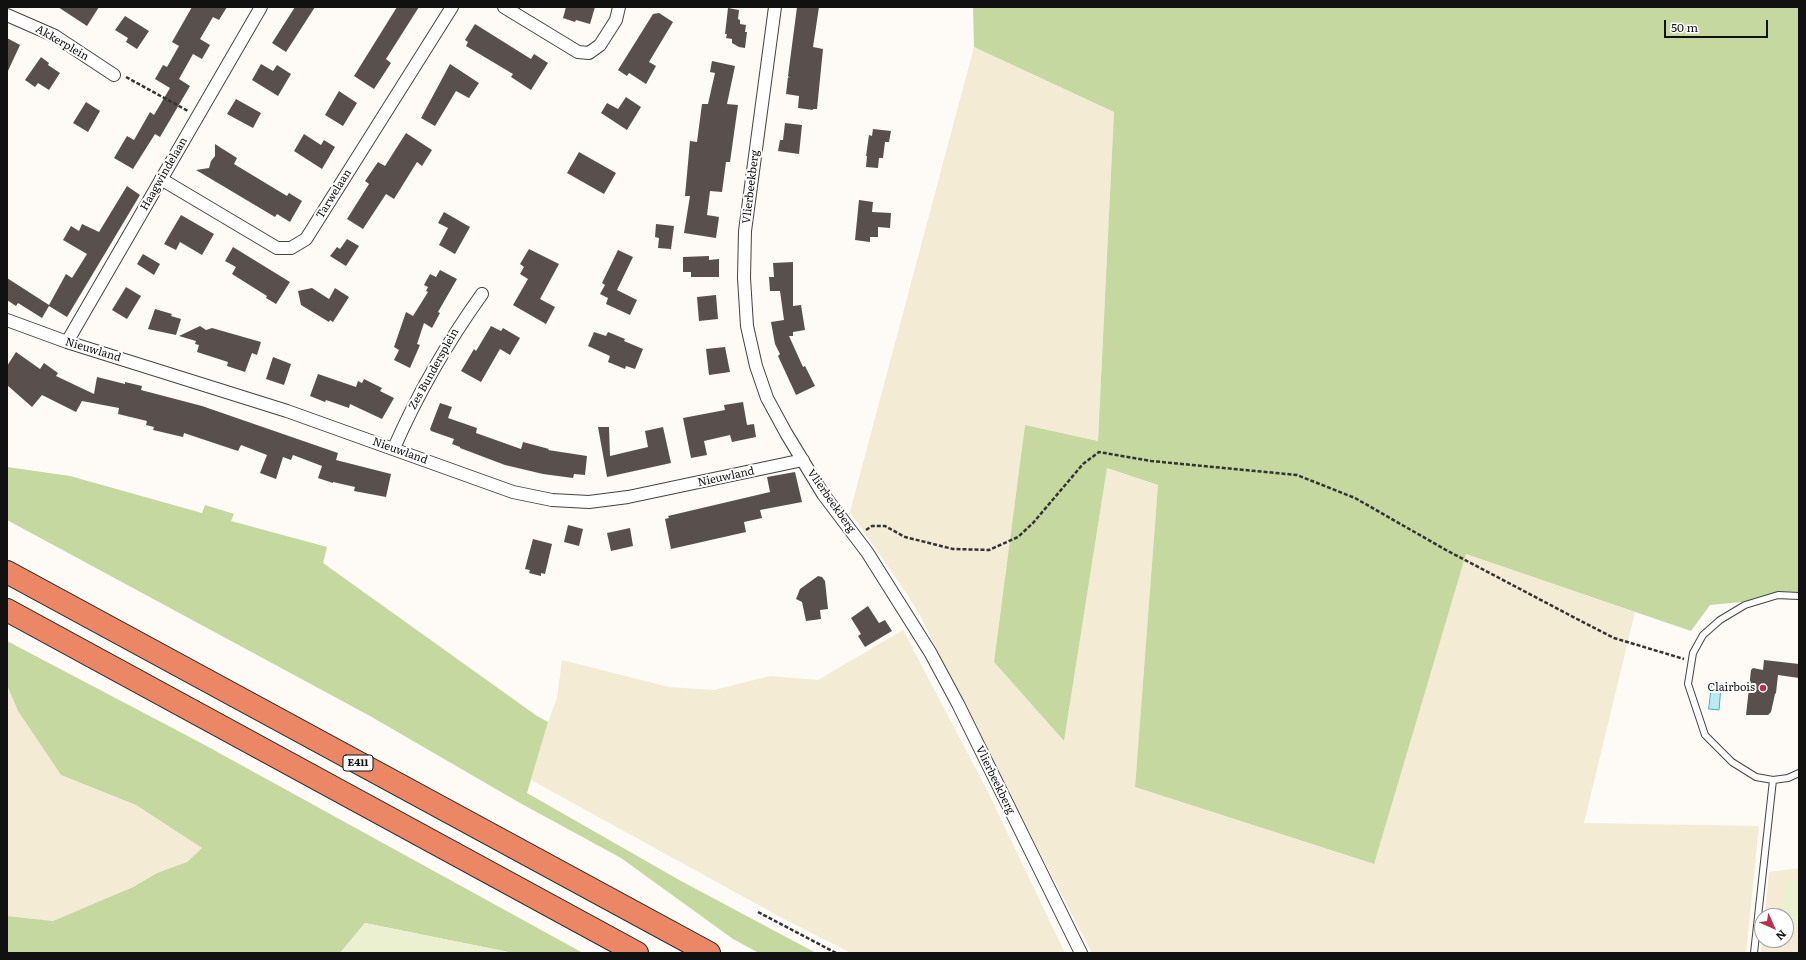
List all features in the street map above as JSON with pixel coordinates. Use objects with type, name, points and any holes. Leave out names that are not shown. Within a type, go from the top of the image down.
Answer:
[{"type":"highway","name":"E411","points":[[7,572],[709,953]]},
{"type":"highway","points":[[7,610],[637,953]]},
{"type":"street","name":"Haagwindelaan","points":[[67,342],[261,7]]},
{"type":"street","name":"Tarwelaan","points":[[161,179],[277,248],[291,248],[306,239],[452,7]]},
{"type":"street","points":[[504,7],[578,52],[589,53],[600,45],[616,20],[619,7]]},
{"type":"street","name":"Vlierbeekberg","points":[[775,7],[745,231],[744,278],[748,326],[756,366],[767,398],[802,460],[823,494],[857,538],[930,652],[958,704],[1082,953]]},
{"type":"street","name":"Akkerplein","points":[[7,15],[55,36],[114,75]]},
{"type":"street","name":"Zes Bundersplein","points":[[394,448],[429,375],[457,328],[482,294]]},
{"type":"street","name":"Nieuwland","points":[[7,320],[67,342],[287,411],[394,448],[512,492],[552,500],[589,502],[628,497],[802,460]]},
{"type":"lane","points":[[1799,596],[1778,595],[1745,605],[1720,620],[1703,636],[1693,653],[1693,662],[1688,684],[1705,735],[1732,762],[1756,778],[1773,780],[1788,778],[1799,773]]},
{"type":"lane","points":[[1754,953],[1773,780]]},
{"type":"path","points":[[114,75],[130,78],[197,117]]},
{"type":"path","points":[[857,538],[872,526],[885,526],[905,537],[953,549],[989,550],[1018,537],[1033,523],[1083,464],[1099,452],[1151,461],[1297,476],[1355,498],[1460,557],[1614,638],[1693,662]]},
{"type":"path","points":[[758,912],[836,953]]},
{"type":"shaded area","points":[[974,47],[1114,112],[1098,441],[1025,425],[994,662],[1064,741],[1107,468],[1158,485],[1135,787],[1373,864],[1466,554],[1635,612],[1584,823],[1759,826],[1746,953],[1092,953],[980,738],[920,615],[850,512]]},
{"type":"shaded area","points":[[903,630],[988,792],[1065,953],[851,953],[782,918],[531,780],[548,722],[557,698],[562,660],[669,687],[714,690],[770,676],[818,680]]},
{"type":"shaded area","points":[[7,685],[18,711],[61,775],[136,805],[202,848],[187,862],[157,873],[133,887],[53,921],[7,916]]},
{"type":"shaded area","points":[[1799,868],[1799,953],[1761,953],[1761,948],[1794,948],[1794,908],[1766,908],[1769,872]]},
{"type":"green space","points":[[973,7],[1799,7],[1799,600],[1774,599],[1710,605],[1691,631],[1466,554],[1374,864],[1135,787],[1158,485],[1107,468],[1064,741],[994,662],[1025,425],[1098,441],[1114,112],[974,47]]},
{"type":"green space","points":[[7,467],[70,476],[202,513],[205,505],[234,514],[231,521],[327,547],[323,563],[537,716],[548,722],[527,793],[681,881],[816,953],[759,953],[733,939],[621,858],[520,803],[370,716],[7,520]]},
{"type":"green space","points":[[7,641],[201,743],[583,953],[513,953],[365,923],[340,953],[7,953],[7,916],[53,921],[133,887],[157,873],[187,862],[202,848],[136,805],[61,775],[18,711],[7,685]]},
{"type":"green space","points":[[1785,880],[1799,882],[1799,924],[1794,923],[1794,908],[1781,908]]},
{"type":"green space","points":[[365,923],[513,953],[340,953]]},
{"type":"water","points":[[1712,685],[1721,686],[1719,710],[1709,709]]},
{"type":"building","points":[[58,7],[99,7],[87,26]]},
{"type":"building","points":[[192,7],[227,7],[219,20],[213,17],[200,39],[210,45],[202,59],[193,54],[179,79],[190,86],[160,137],[155,134],[133,169],[114,158],[127,136],[134,140],[150,112],[154,115],[170,88],[155,79],[163,65],[167,67],[179,46],[172,42]]},
{"type":"building","points":[[295,7],[315,7],[286,52],[272,43]]},
{"type":"building","points":[[397,7],[419,7],[386,59],[391,63],[374,89],[354,76]]},
{"type":"building","points":[[566,7],[595,7],[590,24],[576,20],[575,22],[563,18]]},
{"type":"building","points":[[797,7],[819,7],[813,47],[823,49],[817,109],[813,110],[798,108],[799,96],[786,94],[788,77],[790,78],[788,76]]},
{"type":"building","points":[[728,8],[739,10],[738,19],[740,20],[740,24],[746,25],[745,32],[747,32],[745,48],[739,47],[732,43],[732,39],[726,38],[727,34],[725,34]]},
{"type":"building","points":[[659,13],[673,22],[649,62],[656,66],[646,84],[629,73],[627,76],[618,70],[653,14]]},
{"type":"building","points":[[125,16],[149,31],[137,49],[126,42],[128,38],[115,30]]},
{"type":"building","points":[[475,24],[531,59],[534,54],[548,63],[531,90],[511,77],[513,74],[466,46],[468,42],[465,40]]},
{"type":"building","points":[[7,38],[20,45],[7,73]]},
{"type":"building","points":[[41,57],[49,63],[48,65],[60,73],[49,90],[38,83],[35,87],[25,80]]},
{"type":"building","points":[[712,61],[735,66],[727,104],[738,105],[730,162],[726,162],[722,192],[710,191],[707,215],[719,217],[716,238],[684,233],[690,196],[685,196],[690,141],[697,142],[702,104],[708,104],[715,73],[710,72]]},
{"type":"building","points":[[261,64],[273,71],[277,65],[291,74],[278,96],[252,80]]},
{"type":"building","points":[[450,64],[479,83],[469,98],[456,91],[435,126],[421,118]]},
{"type":"building","points":[[339,91],[357,103],[343,126],[325,115]]},
{"type":"building","points":[[626,97],[641,107],[627,130],[601,113],[607,103],[618,109]]},
{"type":"building","points":[[236,99],[261,113],[253,128],[227,114]]},
{"type":"building","points":[[86,102],[100,111],[88,132],[73,123]]},
{"type":"building","points":[[785,123],[802,125],[799,154],[778,151],[780,140],[783,140]]},
{"type":"building","points":[[873,129],[891,131],[889,142],[885,142],[883,158],[879,158],[878,168],[866,167],[869,135],[872,136]]},
{"type":"building","points":[[406,133],[432,150],[422,166],[417,162],[394,199],[386,194],[363,229],[347,219],[369,184],[365,181],[378,162],[385,166]]},
{"type":"building","points":[[304,134],[321,145],[324,140],[335,147],[322,169],[294,151]]},
{"type":"building","points":[[215,144],[237,158],[234,164],[287,196],[289,193],[302,201],[290,222],[277,214],[275,217],[196,170],[209,168],[211,161],[215,156]]},
{"type":"building","points":[[579,152],[616,173],[604,194],[567,173]]},
{"type":"building","points":[[127,186],[140,195],[67,317],[49,306],[42,318],[18,303],[16,306],[7,300],[7,278],[49,305],[66,274],[72,278],[87,254],[63,240],[71,226],[79,231],[82,224],[99,232]]},
{"type":"building","points":[[859,200],[873,202],[872,212],[891,213],[890,228],[878,227],[878,237],[870,237],[870,242],[855,240]]},
{"type":"building","points":[[444,212],[470,227],[455,254],[439,245],[448,228],[438,223]]},
{"type":"building","points":[[181,215],[214,234],[202,255],[180,242],[176,250],[164,244]]},
{"type":"building","points":[[656,224],[674,226],[671,249],[658,248],[659,238],[655,237]]},
{"type":"building","points":[[347,239],[359,246],[346,266],[330,256],[337,247],[340,249]]},
{"type":"building","points":[[233,247],[290,282],[276,304],[266,298],[267,296],[232,274],[236,267],[225,261]]},
{"type":"building","points":[[529,249],[559,264],[540,299],[555,307],[546,324],[513,305],[528,279],[520,274],[524,267],[520,264]]},
{"type":"building","points":[[618,250],[633,257],[617,290],[637,300],[630,315],[606,304],[608,298],[600,294],[605,285],[602,283]]},
{"type":"building","points":[[143,254],[160,264],[154,275],[137,264]]},
{"type":"building","points":[[709,256],[709,260],[719,259],[719,277],[691,277],[691,272],[683,272],[683,257]]},
{"type":"building","points":[[793,262],[793,306],[801,305],[805,330],[793,332],[793,336],[789,336],[803,367],[805,366],[815,386],[796,395],[778,356],[780,354],[775,344],[771,322],[784,320],[780,291],[770,291],[769,277],[774,277],[773,263]]},
{"type":"building","points":[[440,270],[457,279],[438,312],[440,313],[432,328],[424,323],[417,344],[420,345],[410,368],[394,360],[399,350],[394,347],[406,312],[413,316],[428,292],[426,291],[428,287],[424,285],[430,274],[436,277]]},
{"type":"building","points":[[126,287],[141,296],[127,319],[112,310]]},
{"type":"building","points":[[312,288],[329,299],[335,288],[349,297],[333,322],[330,320],[329,322],[301,305],[298,291]]},
{"type":"building","points":[[716,295],[718,319],[699,321],[697,297]]},
{"type":"building","points":[[155,309],[172,314],[171,316],[181,319],[176,335],[148,329]]},
{"type":"building","points":[[200,326],[206,330],[212,328],[261,342],[257,355],[252,353],[245,372],[227,366],[228,362],[197,352],[199,345],[195,344],[196,341],[179,336]]},
{"type":"building","points":[[491,326],[501,331],[503,328],[520,338],[510,355],[500,349],[481,382],[461,371],[474,349],[476,351]]},
{"type":"building","points":[[594,332],[606,336],[608,332],[643,349],[635,369],[626,366],[625,369],[608,362],[610,356],[588,346]]},
{"type":"building","points":[[725,347],[730,372],[709,375],[706,349]]},
{"type":"building","points":[[16,352],[40,369],[44,363],[58,373],[56,376],[94,394],[97,377],[125,384],[125,382],[142,386],[141,390],[202,406],[338,453],[336,460],[391,474],[386,497],[354,491],[355,487],[333,483],[318,478],[322,466],[293,455],[291,460],[283,457],[276,479],[260,473],[267,455],[241,445],[238,451],[184,433],[183,437],[153,430],[154,427],[146,425],[147,421],[118,414],[119,408],[82,401],[76,412],[42,395],[32,407],[7,385],[7,366]]},
{"type":"building","points":[[273,357],[291,364],[284,385],[266,379]]},
{"type":"building","points":[[318,374],[356,387],[358,381],[362,383],[364,379],[382,388],[380,391],[394,398],[382,419],[350,404],[349,408],[326,400],[325,402],[310,396]]},
{"type":"building","points":[[743,402],[747,425],[754,424],[756,437],[732,442],[730,435],[704,441],[707,455],[691,458],[683,418],[725,410],[724,405]]},
{"type":"building","points":[[440,403],[452,407],[448,418],[477,428],[476,433],[521,449],[523,442],[549,449],[548,450],[587,456],[585,475],[574,474],[573,478],[543,474],[505,465],[460,448],[452,444],[454,439],[431,431],[430,429]]},
{"type":"building","points":[[598,427],[609,427],[610,456],[648,447],[645,431],[663,427],[671,463],[607,477]]},
{"type":"building","points":[[795,472],[802,502],[760,510],[762,518],[744,522],[746,532],[671,549],[665,519],[669,518],[668,516],[770,492],[767,477]]},
{"type":"building","points":[[568,525],[583,529],[579,546],[564,542]]},
{"type":"building","points":[[630,528],[633,546],[611,551],[607,533]]},
{"type":"building","points":[[533,539],[552,544],[545,574],[541,573],[541,576],[529,573],[530,570],[525,569]]},
{"type":"building","points":[[818,576],[822,577],[825,581],[828,609],[820,610],[821,619],[806,621],[802,602],[796,599],[800,589]]},
{"type":"building","points":[[868,606],[879,623],[885,620],[892,631],[865,647],[858,636],[861,634],[851,618]]},
{"type":"building","name":"Clairbois","points":[[1764,660],[1799,664],[1799,678],[1778,675],[1776,693],[1771,712],[1768,715],[1746,715],[1751,670],[1753,668],[1763,670]]},
{"type":"place","name":"Clairbois","points":[[1763,688]]}]
